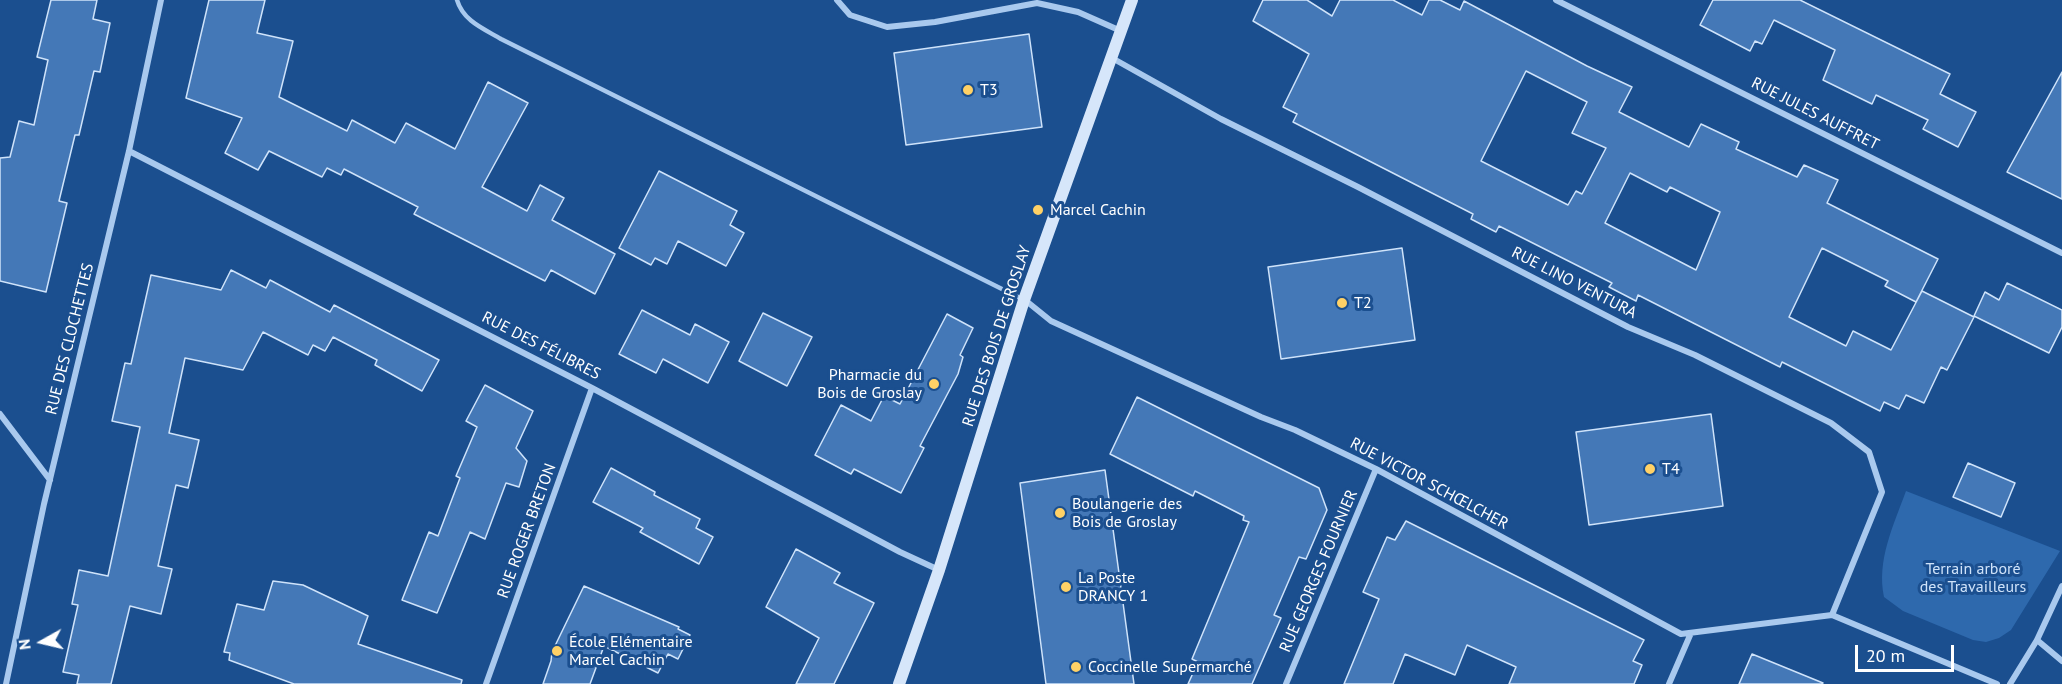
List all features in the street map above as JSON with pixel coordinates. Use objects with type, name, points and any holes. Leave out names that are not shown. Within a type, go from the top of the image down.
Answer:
[{"type":"street","name":"RUE DES CLOCHETTES","points":[[6,684],[50,480],[129,151],[161,0]]},
{"type":"street","points":[[837,0],[850,15],[887,27],[935,22],[1037,3],[1078,12],[1122,31]]},
{"type":"street","name":"RUE DES BOIS DE GROSLAY","points":[[899,684],[939,570],[1024,300],[1132,0]]},
{"type":"street","name":"RUE JULES AUFFRET","points":[[1556,0],[2062,253]]},
{"type":"street","name":"RUE LINO VENTURA","points":[[1112,58],[1221,119],[1628,327],[1695,355],[1831,423],[1869,452],[1882,492],[1832,615]]},
{"type":"street","name":"RUE DES FÉLIBRES","points":[[129,151],[592,388],[900,552],[939,570]]},
{"type":"street","name":"RUE VICTOR SCHŒLCHER","points":[[1024,300],[1051,321],[1261,417],[1296,430],[1376,469],[1681,634],[1832,615]]},
{"type":"street","name":"RUE ROGER BRETON","points":[[486,684],[592,388]]},
{"type":"street","points":[[0,414],[50,480]]},
{"type":"street","name":"RUE GEORGES FOURNIER","points":[[1286,684],[1376,469]]},
{"type":"street","points":[[2010,684],[2037,640],[2062,586]]},
{"type":"street","points":[[1832,615],[1997,684]]},
{"type":"street","points":[[1669,684],[1691,633]]},
{"type":"street","points":[[2037,640],[2062,662]]},
{"type":"lane","points":[[457,0],[460,10],[468,19],[501,39],[1024,300]]},
{"type":"green space","name":"Terrain arboré des Travailleurs","points":[[1906,491],[2060,551],[2011,630],[1999,638],[1986,642],[1973,640],[1903,611],[1884,597],[1882,570],[1884,556]]},
{"type":"building","points":[[51,0],[97,0],[93,19],[110,23],[100,72],[94,71],[79,135],[75,135],[59,201],[67,203],[46,292],[0,281],[0,158],[10,157],[19,121],[34,125],[48,60],[37,57]]},
{"type":"building","points":[[209,0],[265,0],[257,33],[293,41],[279,97],[347,131],[352,120],[395,143],[406,123],[455,149],[488,82],[528,103],[482,187],[527,211],[540,185],[564,198],[552,220],[615,254],[595,294],[551,270],[545,281],[414,214],[418,207],[344,169],[341,175],[327,168],[322,177],[269,151],[258,170],[225,153],[242,118],[186,98]]},
{"type":"building","points":[[1263,0],[1307,0],[1332,16],[1340,0],[1393,0],[1422,15],[1429,0],[1440,0],[1460,10],[1464,1],[1587,66],[1632,87],[1619,112],[1689,147],[1701,124],[1739,142],[1736,149],[1797,177],[1804,165],[1838,180],[1827,203],[1938,259],[1916,302],[1885,286],[1888,281],[1822,248],[1789,317],[1846,346],[1853,331],[1891,350],[1922,291],[1974,317],[1947,370],[1941,367],[1924,403],[1906,395],[1899,409],[1884,402],[1880,411],[1782,362],[1780,367],[1638,295],[1636,301],[1609,287],[1612,283],[1499,226],[1496,232],[1471,219],[1473,214],[1293,122],[1297,114],[1283,107],[1309,54],[1253,21]],"holes":[[[1526,71],[1587,102],[1572,133],[1606,148],[1582,194],[1576,191],[1568,205],[1481,161]],[[1630,173],[1667,192],[1670,187],[1720,212],[1696,270],[1605,223]]]},
{"type":"building","points":[[1713,0],[1800,0],[1950,74],[1940,94],[1976,112],[1958,147],[1923,129],[1928,120],[1876,95],[1872,104],[1823,80],[1835,50],[1774,20],[1762,44],[1755,41],[1750,51],[1700,25]]},
{"type":"building","name":"T3","points":[[1029,34],[1042,127],[906,145],[894,53]]},
{"type":"building","points":[[2062,72],[2062,199],[2007,172]]},
{"type":"building","points":[[659,171],[737,211],[730,225],[744,233],[726,266],[678,241],[667,264],[655,258],[651,265],[619,248]]},
{"type":"building","name":"T2","points":[[1402,248],[1415,340],[1281,359],[1268,267]]},
{"type":"building","points":[[231,270],[266,288],[270,280],[330,312],[334,305],[439,360],[422,391],[375,365],[377,360],[333,337],[325,351],[313,345],[308,355],[263,332],[243,370],[185,358],[169,433],[199,440],[188,488],[176,485],[158,566],[172,569],[161,614],[130,606],[111,684],[77,684],[79,675],[63,672],[78,605],[72,604],[79,570],[108,576],[140,427],[112,421],[125,363],[131,364],[151,275],[221,290]]},
{"type":"building","points":[[2007,283],[2062,310],[2062,327],[2049,353],[1974,316],[1985,292],[1999,300]]},
{"type":"building","points":[[642,310],[690,335],[695,324],[729,342],[708,383],[663,359],[656,373],[619,354]]},
{"type":"building","points":[[763,313],[812,337],[787,386],[739,361]]},
{"type":"building","points":[[947,314],[973,328],[960,355],[963,357],[958,374],[920,446],[924,448],[901,493],[854,469],[851,474],[815,455],[841,405],[871,421],[884,396],[900,404]]},
{"type":"building","points":[[485,385],[533,411],[516,448],[527,461],[519,487],[506,483],[485,539],[470,532],[437,613],[402,600],[429,532],[438,536],[460,478],[456,476],[477,427],[466,421]]},
{"type":"building","points":[[1137,397],[1319,488],[1327,510],[1306,559],[1299,557],[1274,615],[1281,618],[1252,684],[1188,684],[1198,662],[1192,659],[1249,522],[1243,520],[1244,516],[1195,491],[1193,496],[1110,454]]},
{"type":"building","name":"T4","points":[[1711,414],[1723,506],[1589,525],[1576,432]]},
{"type":"building","points":[[1968,463],[2015,483],[2001,517],[1953,497]]},
{"type":"building","points":[[611,468],[655,492],[654,495],[700,519],[696,528],[713,537],[699,564],[640,532],[643,528],[593,502]]},
{"type":"building","points":[[1105,470],[1134,684],[1046,684],[1020,483]]},
{"type":"building","points":[[1406,521],[1644,640],[1633,661],[1642,665],[1634,684],[1509,684],[1516,667],[1467,645],[1455,675],[1405,654],[1393,684],[1344,684],[1379,599],[1363,592],[1387,537],[1395,540]]},
{"type":"building","points":[[796,549],[840,573],[834,583],[874,603],[834,684],[796,684],[819,638],[766,607]]},
{"type":"building","points":[[273,581],[303,585],[368,616],[358,644],[462,680],[461,684],[294,684],[229,660],[230,653],[224,652],[237,604],[264,610]]},
{"type":"building","points":[[584,586],[679,627],[678,629],[690,635],[678,659],[668,654],[658,673],[604,646],[590,684],[543,684],[552,652]]},
{"type":"building","points":[[1752,654],[1823,683],[1739,684]]},
{"type":"place","name":"T3","points":[[968,90]]},
{"type":"place","name":"Marcel Cachin","points":[[1038,210]]},
{"type":"place","name":"T2","points":[[1342,303]]},
{"type":"place","name":"Pharmacie du Bois de Groslay","points":[[934,384]]},
{"type":"place","name":"T4","points":[[1650,469]]},
{"type":"place","name":"Boulangerie des Bois de Groslay","points":[[1060,513]]},
{"type":"place","name":"La Poste DRANCY 1","points":[[1066,587]]},
{"type":"place","name":"École Elémentaire Marcel Cachin","points":[[557,651]]},
{"type":"place","name":"Coccinelle Supermarché","points":[[1076,667]]}]
